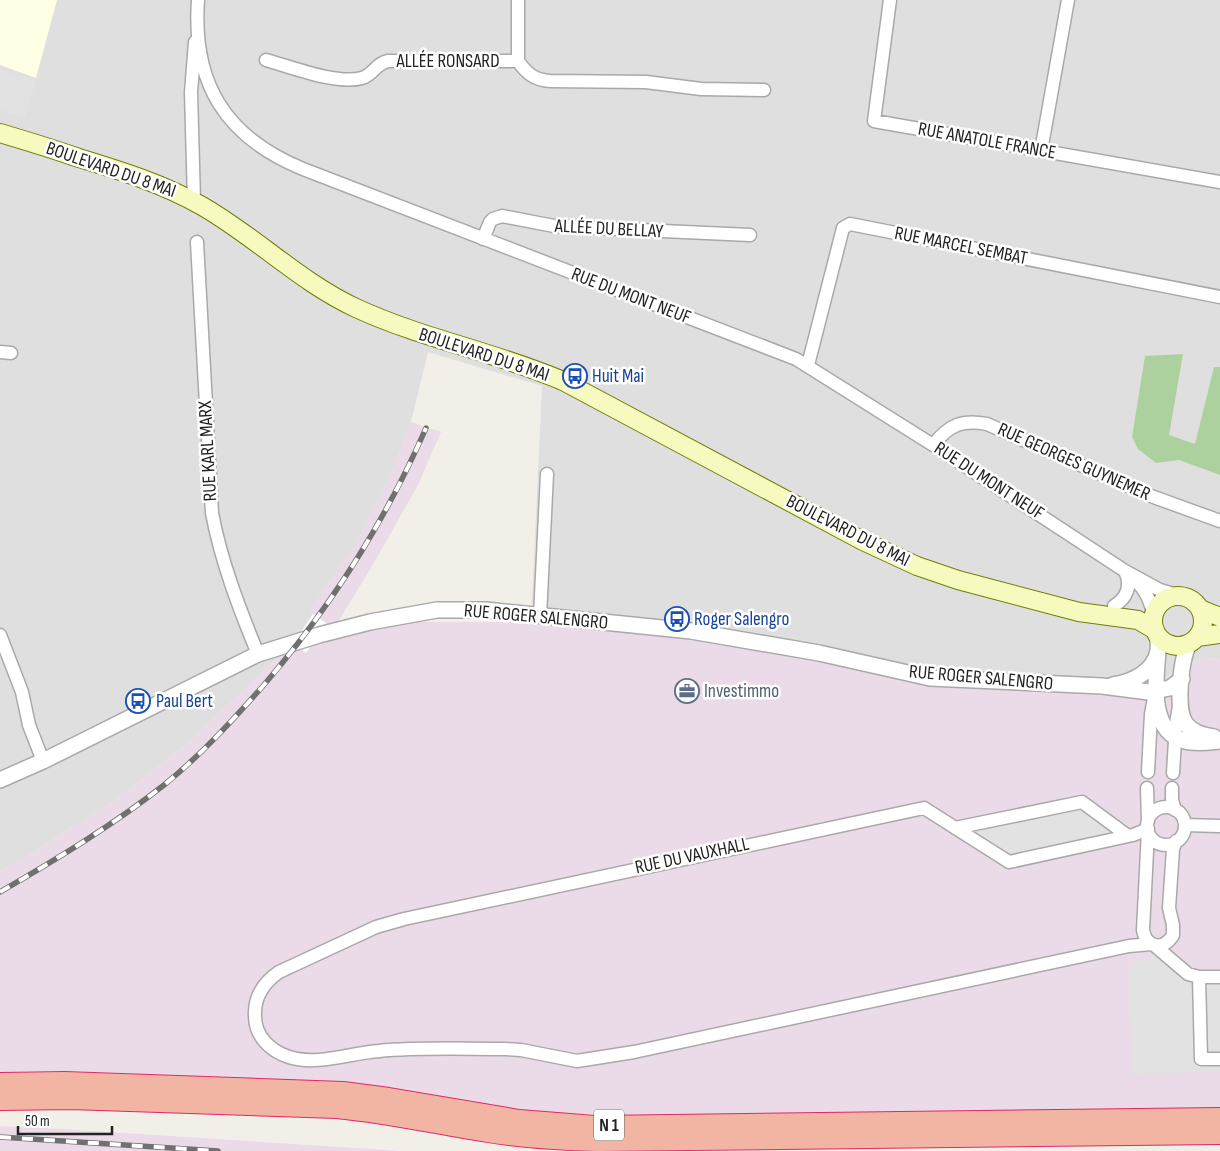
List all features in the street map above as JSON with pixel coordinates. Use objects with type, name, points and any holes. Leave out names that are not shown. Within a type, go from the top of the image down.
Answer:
[{"type":"highway","name":"N 1","points":[[0,1083],[65,1082],[343,1092],[390,1098],[473,1114],[519,1120],[596,1126],[1220,1118]]},
{"type":"highway","name":"N 1","points":[[0,1100],[70,1099],[337,1108],[503,1134],[582,1141],[1220,1134]]},
{"type":"main road","name":"BOULEVARD DU 8 MAI","points":[[0,133],[135,175],[169,189],[232,226],[308,280],[356,308],[415,332],[525,366],[569,384],[896,557],[958,580],[1079,612],[1156,624]]},
{"type":"main road","points":[[1220,617],[1200,609],[1192,600],[1180,596],[1173,597],[1156,624],[1164,642],[1171,645],[1179,646],[1193,640],[1220,634]]},
{"type":"main road","name":"BOULEVARD DU 8 MAI","points":[[1026,598],[1139,608],[1156,624]]},
{"type":"main road","points":[[1193,640],[1203,624],[1200,609]]},
{"type":"street","name":"RUE DU MONT NEUF","points":[[198,0],[197,30],[203,67],[212,92],[230,121],[254,143],[295,166],[632,297],[772,349],[808,365],[934,445],[1125,571],[1160,590],[1180,596]]},
{"type":"street","name":"ALLÉE RONSARD","points":[[518,0],[518,62],[533,78],[543,80],[646,82],[700,88],[764,90]]},
{"type":"street","name":"RUE ANATOLE FRANCE","points":[[890,0],[874,121],[1220,182]]},
{"type":"street","points":[[1041,151],[1068,0]]},
{"type":"street","points":[[194,202],[192,60],[197,30]]},
{"type":"street","name":"ALLÉE RONSARD","points":[[266,60],[321,76],[354,79],[368,76],[379,64],[388,61],[518,62]]},
{"type":"street","name":"ALLÉE DU BELLAY","points":[[482,239],[490,222],[502,216],[554,226],[750,235]]},
{"type":"street","name":"RUE MARCEL SEMBAT","points":[[808,365],[843,228],[850,224],[1220,297]]},
{"type":"street","name":"RUE KARL MARX","points":[[197,242],[212,513],[228,575],[258,654]]},
{"type":"street","name":"RUE GEORGES GUYNEMER","points":[[934,445],[944,432],[952,426],[970,422],[987,424],[1151,496],[1220,521]]},
{"type":"street","points":[[540,616],[547,474]]},
{"type":"street","name":"RUE DU MONT NEUF","points":[[1125,571],[1141,587],[1156,624]]},
{"type":"street","points":[[1114,606],[1124,599],[1128,591],[1128,580],[1125,571]]},
{"type":"street","name":"RUE ROGER SALENGRO","points":[[0,780],[43,761],[258,654],[319,635],[384,619],[431,611],[472,609],[712,634],[819,653],[924,677],[1102,686],[1128,690],[1155,691],[1170,688],[1182,679]]},
{"type":"street","points":[[1156,624],[1155,691],[1161,719],[1175,737],[1189,742],[1220,740]]},
{"type":"street","name":"RUE ROGER SALENGRO","points":[[1102,686],[1127,682],[1139,677],[1152,663],[1156,624]]},
{"type":"street","points":[[0,635],[22,692],[29,725],[43,761]]},
{"type":"street","points":[[1172,773],[1184,657],[1193,640]]},
{"type":"street","points":[[1148,772],[1151,714],[1155,691]]},
{"type":"street","points":[[1180,699],[1184,722],[1199,734],[1220,740]]},
{"type":"street","points":[[1147,788],[1148,827],[1143,930],[1146,940],[1188,974],[1199,977],[1220,977]]},
{"type":"street","points":[[1172,788],[1172,800],[1175,810]]},
{"type":"street","points":[[955,828],[1082,802],[1128,836]]},
{"type":"street","points":[[1153,944],[1167,943],[1173,935],[1174,925],[1169,908],[1173,849],[1183,834],[1185,825],[1182,816],[1169,807],[1159,809],[1151,814],[1148,827],[1152,838],[1158,843],[1169,844],[1176,842]]},
{"type":"street","name":"RUE DU VAUXHALL","points":[[1148,827],[1128,836],[1009,862],[924,808],[404,919],[376,927],[279,972],[267,981],[259,991],[254,1012],[255,1024],[259,1034],[266,1043],[276,1051],[296,1059],[325,1059],[387,1050],[505,1049],[577,1061],[634,1052],[1129,946],[1153,944]]},
{"type":"street","points":[[1185,825],[1220,826]]},
{"type":"street","points":[[1199,977],[1201,1059],[1220,1058]]},
{"type":"shaded area","points":[[0,0],[1220,0],[1220,659],[1202,657],[1128,697],[956,687],[658,635],[531,622],[542,386],[428,352],[411,422],[393,470],[355,546],[310,610],[313,614],[293,644],[189,742],[118,798],[32,853],[0,871]]},
{"type":"shaded area","points":[[0,0],[57,0],[36,78],[0,65]]},
{"type":"shaded area","points":[[0,69],[36,81],[25,117],[0,110]]},
{"type":"shaded area","points":[[411,422],[441,432],[418,485],[338,622],[531,622],[658,635],[748,648],[913,681],[956,687],[1128,697],[1202,657],[1220,659],[1220,1109],[649,1115],[552,1113],[475,1104],[346,1082],[69,1071],[0,1073],[0,871],[32,853],[118,798],[189,742],[293,644],[313,614],[309,611],[355,546],[393,470]]},
{"type":"shaded area","points":[[1083,808],[1119,834],[1015,856],[975,830]]},
{"type":"shaded area","points":[[1161,956],[1181,974],[1220,973],[1220,1071],[1131,1075],[1129,964]]},
{"type":"shaded area","points":[[0,1126],[61,1129],[402,1151],[0,1151]]},
{"type":"green space","points":[[1183,354],[1169,435],[1195,444],[1214,367],[1220,367],[1220,475],[1179,460],[1156,463],[1138,449],[1132,437],[1145,356]]},
{"type":"pier","points":[[313,614],[326,623],[306,653],[293,644]]},
{"type":"railway","points":[[0,892],[84,841],[145,800],[191,762],[240,712],[311,626],[354,563],[393,497],[426,428]]},
{"type":"railway","points":[[0,1137],[218,1151]]},
{"type":"place","name":"Huit Mai","points":[[575,376]]},
{"type":"place","name":"Roger Salengro","points":[[677,619]]},
{"type":"place","name":"Investimmo","points":[[687,691]]},
{"type":"place","name":"Paul Bert","points":[[138,701]]}]
